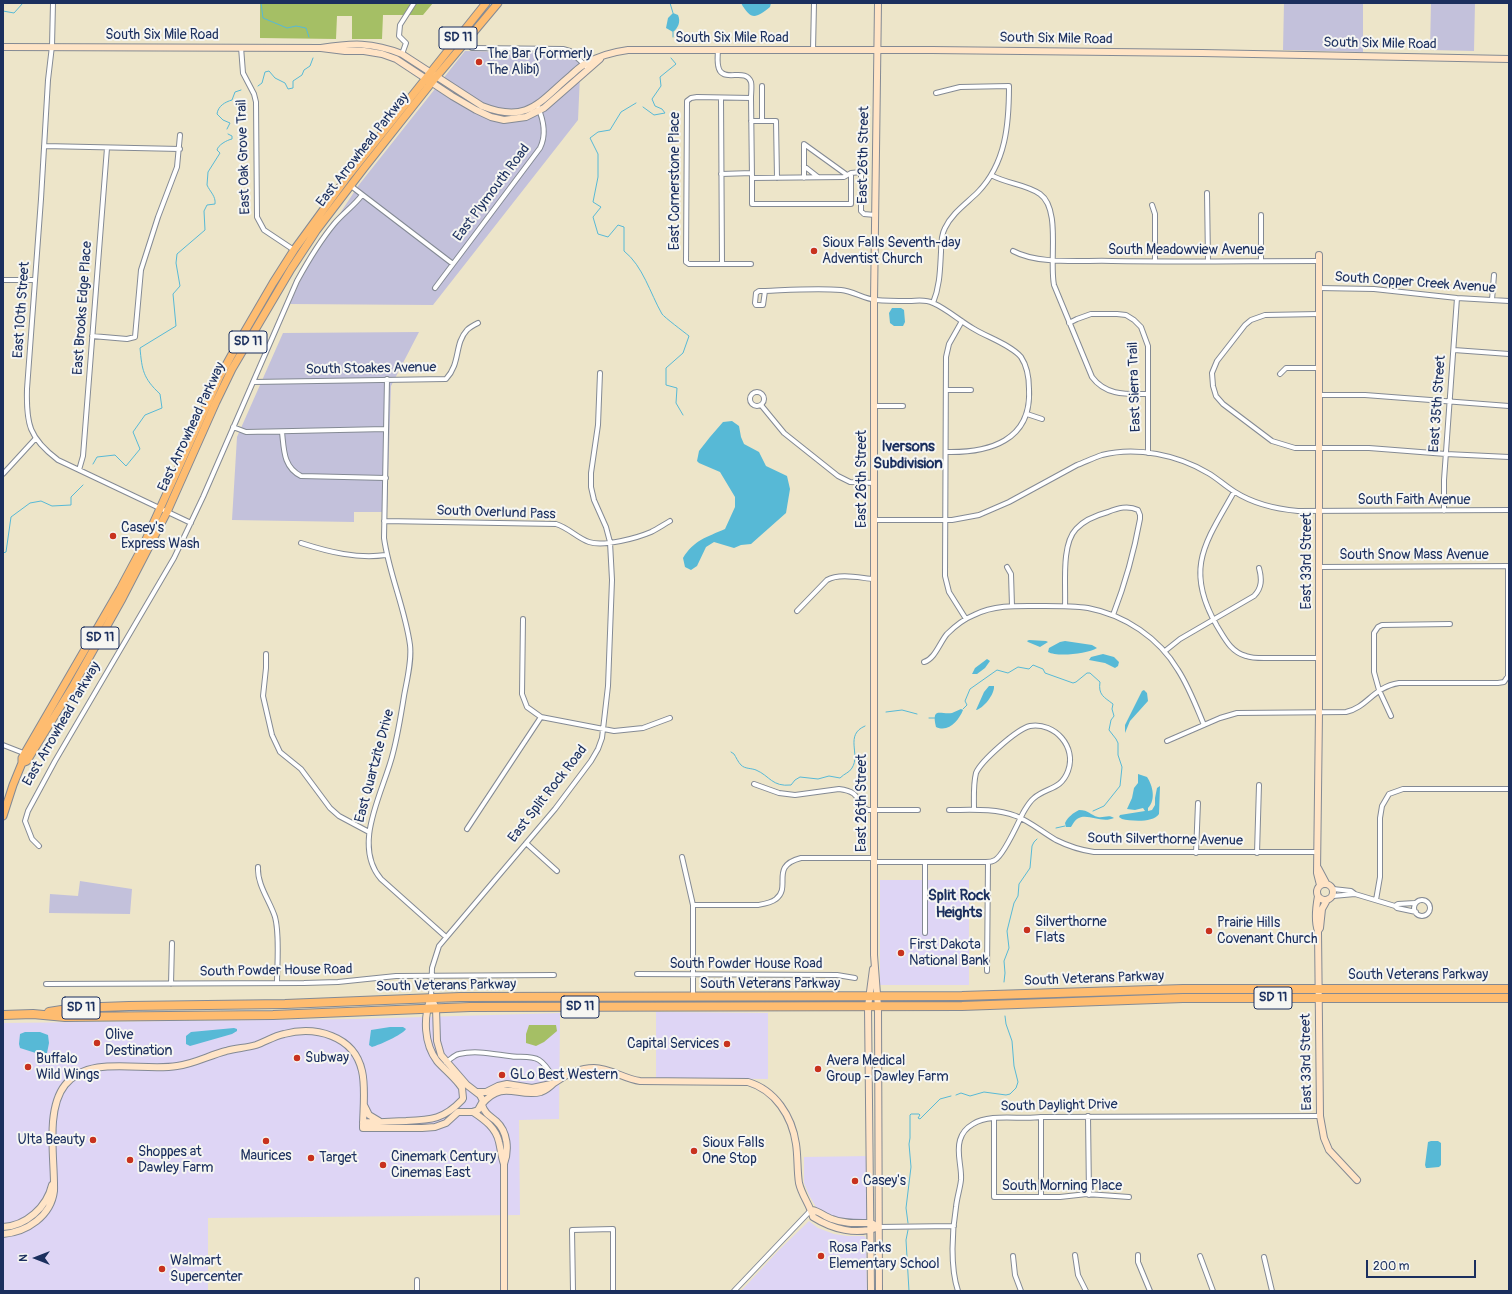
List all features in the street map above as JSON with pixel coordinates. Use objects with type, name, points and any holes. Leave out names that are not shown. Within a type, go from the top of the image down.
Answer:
[{"type":"highway","name":"South Veterans Parkway","points":[[32,1014],[74,1008],[278,1005],[431,998],[992,996],[1183,989],[1509,988]]},
{"type":"highway","name":"South Veterans Parkway","points":[[3,1014],[32,1014],[65,1017],[273,1015],[436,1008],[986,1006],[1176,998],[1509,998]]},
{"type":"main road","name":"East Arrowhead Parkway","points":[[3,816],[22,763],[27,761],[27,755],[113,604],[143,546],[203,412],[256,312],[294,250],[374,143],[486,3]]},
{"type":"main road","name":"East Arrowhead Parkway","points":[[27,755],[119,606],[167,512],[232,369],[301,254],[351,186],[434,80],[498,3]]},
{"type":"main road","name":"East 26th Street","points":[[871,1291],[868,1007],[873,997],[874,955],[874,300],[878,3]]},
{"type":"main road","name":"South Six Mile Road","points":[[321,48],[346,44],[364,44],[380,46],[402,54],[427,75],[476,110],[491,117],[504,120],[526,117],[590,68],[604,55]]},
{"type":"main road","name":"South Six Mile Road","points":[[3,47],[321,48],[345,51],[364,51],[382,54],[396,59],[427,75]]},
{"type":"main road","name":"South Six Mile Road","points":[[539,108],[584,64],[604,55],[628,50],[718,49],[1334,54],[1509,59]]},
{"type":"main road","points":[[351,186],[349,183],[350,179],[368,157],[374,143]]},
{"type":"main road","points":[[259,322],[266,302],[294,256],[294,250]]},
{"type":"main road","name":"East 33rd Street","points":[[1319,258],[1319,712],[1317,873],[1323,884],[1317,890],[1316,925],[1318,931],[1320,1116],[1324,1138],[1329,1150],[1357,1180]]},
{"type":"main road","points":[[1323,884],[1331,885],[1333,889]]},
{"type":"main road","name":"East 33rd Street","points":[[1318,931],[1320,928],[1322,909],[1330,898],[1333,889]]},
{"type":"main road","points":[[1318,896],[1323,900],[1330,898]]},
{"type":"main road","name":"East 26th Street","points":[[873,997],[878,1007],[878,1291]]},
{"type":"main road","points":[[431,998],[426,1009],[427,1035],[430,1048],[439,1063],[462,1088],[463,1105],[470,1112],[483,1119],[495,1131],[499,1140],[504,1164],[504,1291]]},
{"type":"main road","name":"East Split Rock Road","points":[[431,998],[436,1008]]},
{"type":"main road","points":[[436,1008],[438,1046],[441,1055],[446,1062],[482,1098],[482,1105],[486,1114],[499,1124],[506,1138],[507,1156],[504,1164]]},
{"type":"main road","points":[[3,1234],[20,1231],[39,1219],[48,1208],[54,1196],[53,1120],[56,1101],[61,1090],[68,1082],[79,1074],[88,1070],[105,1067],[178,1066],[226,1051],[254,1045],[285,1034],[320,1032],[340,1040],[356,1055],[363,1075],[363,1125]]},
{"type":"main road","points":[[363,1125],[422,1128],[435,1127],[443,1124],[458,1112],[478,1110],[489,1097],[502,1091],[508,1090],[535,1093],[548,1089],[555,1083],[576,1071],[595,1068],[610,1071],[624,1078],[640,1081],[740,1082],[756,1084],[768,1092],[780,1105],[790,1123],[795,1142],[800,1188],[812,1210],[813,1217],[832,1227],[848,1230],[871,1230],[878,1227]]},
{"type":"main road","points":[[363,1125],[436,1118],[451,1110],[467,1093],[486,1092],[498,1086],[507,1084],[532,1088],[555,1083]]},
{"type":"main road","points":[[363,1099],[369,1116],[384,1123]]},
{"type":"main road","points":[[3,1227],[17,1224],[42,1206],[47,1198],[53,1180]]},
{"type":"main road","points":[[812,1210],[817,1211],[831,1219],[843,1222],[871,1223],[878,1227]]},
{"type":"street","name":"East 10th Street","points":[[53,3],[52,46],[48,80],[26,410],[28,422],[42,446],[58,460],[191,523]]},
{"type":"street","points":[[402,54],[406,43],[399,36],[400,25],[414,3]]},
{"type":"street","points":[[812,50],[814,3]]},
{"type":"street","name":"East Oak Grove Trail","points":[[242,47],[243,73],[254,94],[256,102],[257,217],[264,230],[294,250]]},
{"type":"street","points":[[472,48],[562,49],[570,51],[590,68]]},
{"type":"street","points":[[718,49],[718,64],[720,72],[725,75],[741,75],[748,77],[751,82],[752,204],[851,204],[849,174]]},
{"type":"street","points":[[762,86],[762,121]]},
{"type":"street","points":[[933,303],[938,288],[942,236],[945,228],[964,205],[986,184],[1002,153],[1007,132],[1009,114],[1009,86],[960,87],[936,93]]},
{"type":"street","name":"East Cornerstone Place","points":[[751,98],[697,97],[691,98],[687,101],[686,257],[686,262],[689,264],[751,264]]},
{"type":"street","points":[[721,98],[722,264]]},
{"type":"street","name":"East Plymouth Road","points":[[435,288],[530,164],[540,148],[544,129],[539,108]]},
{"type":"street","points":[[751,121],[776,120],[777,178]]},
{"type":"street","points":[[92,336],[127,339],[135,337],[141,270],[158,217],[177,167],[180,149],[180,135]]},
{"type":"street","points":[[804,178],[804,144],[849,174]]},
{"type":"street","points":[[44,146],[180,149]]},
{"type":"street","name":"East Brooks Edge Place","points":[[79,470],[83,456],[107,148]]},
{"type":"street","points":[[804,166],[818,177]]},
{"type":"street","points":[[721,174],[777,178],[804,178],[844,177],[849,174],[861,172],[861,210],[864,214],[876,215]]},
{"type":"street","points":[[991,175],[1009,183],[1030,188],[1046,200],[1051,210],[1052,220],[1052,274],[1054,285],[1089,370],[1096,382],[1112,392],[1119,394],[1148,394]]},
{"type":"street","points":[[351,186],[453,264]]},
{"type":"street","points":[[1207,193],[1208,261]]},
{"type":"street","name":"East Arrowhead Parkway","points":[[39,846],[32,839],[25,822],[28,811],[55,761],[158,586],[191,523],[297,281],[333,225],[355,204],[362,195]]},
{"type":"street","points":[[1152,205],[1155,214],[1155,261]]},
{"type":"street","points":[[1261,215],[1261,261]]},
{"type":"street","name":"South Meadowview Avenue","points":[[1013,251],[1031,259],[1052,260],[1261,261],[1319,258]]},
{"type":"street","points":[[1492,300],[1494,275]]},
{"type":"street","points":[[3,280],[35,280]]},
{"type":"street","name":"South Copper Creek Avenue","points":[[1319,288],[1374,289],[1457,298],[1509,301]]},
{"type":"street","points":[[765,291],[841,290],[874,300],[920,300],[933,303],[1013,350],[1021,357],[1029,381],[1029,398],[1027,414],[1017,430],[999,444],[974,451],[946,452]]},
{"type":"street","name":"East 35th Street","points":[[1444,511],[1446,454],[1457,298]]},
{"type":"street","name":"East Sierra Trail","points":[[1069,323],[1091,314],[1126,315],[1134,320],[1140,327],[1148,346],[1148,453]]},
{"type":"street","points":[[1319,314],[1272,314],[1251,320],[1245,325],[1217,361],[1212,373],[1216,396],[1223,404],[1272,441],[1295,448],[1369,448],[1509,457]]},
{"type":"street","points":[[962,321],[947,350],[946,585],[951,597],[966,619]]},
{"type":"street","name":"South Stoakes Avenue","points":[[253,382],[446,379],[452,372],[456,362],[463,336],[468,329],[478,323]]},
{"type":"street","points":[[1454,350],[1509,354]]},
{"type":"street","points":[[1280,374],[1286,368],[1319,368]]},
{"type":"street","name":"East Split Rock Road","points":[[431,998],[431,975],[435,957],[440,946],[446,937],[556,809],[591,761],[600,744],[608,686],[612,565],[610,542],[606,527],[594,500],[591,487],[591,473],[598,426],[600,374]]},
{"type":"street","name":"East Quartzite Drive","points":[[387,379],[384,538],[386,555],[408,632],[410,647],[409,664],[393,754],[369,832],[368,845],[370,859],[376,874],[386,885],[446,937]]},
{"type":"street","points":[[946,390],[971,390]]},
{"type":"street","points":[[1319,394],[1365,395],[1509,406]]},
{"type":"street","points":[[761,405],[784,433],[838,476],[850,482],[874,483]]},
{"type":"street","points":[[875,406],[903,406]]},
{"type":"street","points":[[1027,414],[1042,419]]},
{"type":"street","points":[[233,427],[246,432],[386,429]]},
{"type":"street","points":[[282,432],[286,462],[291,469],[301,476],[386,478]]},
{"type":"street","points":[[3,473],[36,438]]},
{"type":"street","name":"South Faith Avenue","points":[[874,520],[946,520],[967,518],[994,510],[1077,465],[1103,455],[1127,452],[1166,456],[1187,463],[1206,472],[1234,492],[1250,500],[1279,510],[1509,510]]},
{"type":"street","points":[[1234,492],[1207,540],[1202,556],[1201,585],[1205,602],[1213,620],[1231,647],[1243,655],[1257,658],[1319,658]]},
{"type":"street","points":[[1066,606],[1067,548],[1071,535],[1081,524],[1103,513],[1116,509],[1132,508],[1138,510],[1140,519],[1128,570],[1113,615]]},
{"type":"street","name":"South Overlund Pass","points":[[384,521],[556,524],[569,529],[587,542],[593,544],[641,535],[670,521]]},
{"type":"street","points":[[301,542],[312,546],[357,556],[366,557],[386,555]]},
{"type":"street","points":[[1167,741],[1236,713],[1346,712],[1355,710],[1379,690],[1399,683],[1498,684],[1504,682],[1508,676],[1509,566]]},
{"type":"street","name":"South Snow Mass Avenue","points":[[1319,567],[1509,566]]},
{"type":"street","points":[[1007,567],[1011,574],[1012,606]]},
{"type":"street","points":[[1165,651],[1180,639],[1254,596],[1259,591],[1262,577],[1259,568]]},
{"type":"street","points":[[797,611],[827,580],[842,577],[874,579]]},
{"type":"street","points":[[924,662],[930,659],[948,634],[966,619],[986,610],[1012,606],[1066,606],[1088,608],[1113,615],[1142,630],[1165,651],[1182,677],[1204,725]]},
{"type":"street","points":[[523,619],[522,694],[527,707],[541,717],[603,730],[628,730],[643,728],[670,718]]},
{"type":"street","points":[[1391,716],[1379,690],[1374,672],[1374,633],[1378,627],[1382,625],[1450,624]]},
{"type":"street","points":[[266,654],[263,692],[272,735],[280,752],[301,769],[330,808],[339,816],[369,832]]},
{"type":"street","points":[[467,829],[541,717]]},
{"type":"street","points":[[694,905],[758,905],[769,903],[776,899],[781,893],[783,870],[794,860],[802,858],[925,862],[988,862],[995,860],[1000,856],[1028,804],[1034,798],[1056,788],[1066,774],[1070,766],[1069,752],[1063,739],[1054,731],[1045,727],[1032,726],[1019,730],[982,763],[977,771],[975,780],[974,810]]},
{"type":"street","points":[[3,745],[27,755]]},
{"type":"street","points":[[754,784],[779,792],[795,795],[839,789],[855,794],[865,809],[918,810]]},
{"type":"street","points":[[1257,852],[1259,785]]},
{"type":"street","points":[[1376,900],[1380,877],[1380,818],[1382,806],[1389,794],[1403,789],[1509,789]]},
{"type":"street","points":[[1196,853],[1198,803]]},
{"type":"street","name":"South Silverthorne Avenue","points":[[949,810],[997,811],[1021,818],[1063,843],[1088,851],[1105,853],[1318,852]]},
{"type":"street","points":[[526,843],[557,871]]},
{"type":"street","points":[[682,857],[694,905],[693,997]]},
{"type":"street","points":[[925,862],[925,933]]},
{"type":"street","points":[[987,971],[988,862]]},
{"type":"street","points":[[258,867],[260,883],[276,922],[277,984]]},
{"type":"street","points":[[1333,889],[1351,891],[1397,908],[1416,912],[1420,915],[1425,915],[1429,912],[1431,907],[1429,902],[1424,899],[1418,900],[1415,903],[1398,904],[1395,906]]},
{"type":"street","points":[[1330,898],[1356,894]]},
{"type":"street","points":[[1415,903],[1414,907],[1416,912]]},
{"type":"street","points":[[171,984],[172,943]]},
{"type":"street","name":"South Powder House Road","points":[[637,974],[837,974],[855,978]]},
{"type":"street","name":"South Powder House Road","points":[[46,984],[277,984],[320,983],[396,976],[554,975]]},
{"type":"street","points":[[446,1062],[456,1055],[463,1054],[493,1053],[509,1056],[530,1057],[545,1064],[555,1083]]},
{"type":"street","points":[[1088,1116],[1089,1195]]},
{"type":"street","name":"South Daylight Drive","points":[[958,1291],[953,1270],[954,1226],[961,1178],[958,1148],[961,1136],[967,1128],[978,1121],[994,1119],[1088,1116],[1320,1116]]},
{"type":"street","points":[[1041,1117],[1041,1197]]},
{"type":"street","name":"South Morning Place","points":[[994,1119],[994,1197],[1089,1195],[1129,1197]]},
{"type":"street","points":[[734,1291],[812,1210]]},
{"type":"street","points":[[878,1227],[954,1226]]},
{"type":"street","points":[[573,1291],[572,1230],[613,1229],[613,1291]]},
{"type":"street","points":[[1075,1255],[1078,1275],[1086,1291]]},
{"type":"street","points":[[1138,1255],[1138,1262],[1150,1291]]},
{"type":"street","points":[[1013,1256],[1015,1276],[1021,1291]]},
{"type":"street","points":[[1200,1256],[1213,1291]]},
{"type":"street","points":[[1264,1257],[1272,1291]]},
{"type":"street","points":[[417,1280],[417,1291]]},
{"type":"shaded area","points":[[1284,3],[1363,3],[1363,52],[1283,50]]},
{"type":"shaded area","points":[[1431,3],[1475,3],[1474,51],[1430,50]]},
{"type":"shaded area","points":[[465,51],[581,53],[578,120],[433,305],[290,304],[300,281],[324,238],[358,186]]},
{"type":"shaded area","points":[[419,332],[391,386],[387,512],[354,512],[354,522],[232,520],[237,437],[283,333]]},
{"type":"shaded area","points":[[880,880],[969,880],[969,985],[880,985]]},
{"type":"shaded area","points":[[80,881],[132,889],[130,914],[49,913],[50,894],[78,896]]},
{"type":"shaded area","points":[[656,1012],[768,1013],[768,1079],[656,1078]]},
{"type":"shaded area","points":[[560,1013],[559,1119],[519,1120],[520,1215],[208,1218],[208,1291],[3,1291],[3,1023],[355,1019]]},
{"type":"shaded area","points":[[869,1156],[868,1220],[846,1220],[833,1217],[816,1207],[804,1183],[804,1157]]},
{"type":"shaded area","name":"Rosa Parks Elementary School","points":[[809,1221],[818,1228],[834,1234],[864,1236],[866,1238],[867,1291],[741,1291],[779,1250]]},
{"type":"green space","points":[[260,3],[433,3],[423,15],[383,15],[382,39],[352,39],[352,16],[337,16],[336,39],[260,38]]},
{"type":"green space","points":[[529,1025],[556,1025],[557,1031],[544,1042],[536,1046],[526,1043],[526,1034]]},
{"type":"water","points":[[741,3],[771,3],[770,7],[765,11],[754,16],[748,13]]},
{"type":"water","points":[[673,13],[678,15],[679,22],[678,27],[673,32],[666,28],[668,18]]},
{"type":"water","points":[[892,308],[901,308],[904,310],[905,322],[903,326],[894,326],[890,323],[889,313]]},
{"type":"water","points":[[732,421],[739,426],[744,444],[759,452],[766,466],[787,476],[790,489],[786,513],[751,544],[741,545],[734,548],[714,542],[706,547],[697,566],[691,570],[685,567],[683,558],[687,552],[696,543],[725,529],[735,507],[735,497],[720,472],[697,461],[699,451],[723,422]]},
{"type":"water","points":[[1027,641],[1048,642],[1040,647]]},
{"type":"water","points":[[1065,641],[1092,645],[1097,648],[1086,652],[1072,654],[1052,654],[1048,652],[1049,648]]},
{"type":"water","points":[[1103,654],[1114,657],[1119,662],[1118,666],[1115,668],[1105,663],[1089,660],[1091,657]]},
{"type":"water","points":[[987,659],[990,661],[985,668],[977,674],[972,674],[975,668]]},
{"type":"water","points":[[989,686],[994,686],[991,697],[982,707],[976,710],[984,692]]},
{"type":"water","points":[[1144,690],[1147,693],[1148,701],[1130,721],[1125,733],[1125,725],[1142,691]]},
{"type":"water","points":[[961,709],[963,710],[961,714],[949,727],[936,727],[936,714],[952,713]]},
{"type":"water","points":[[1138,774],[1147,777],[1151,785],[1153,797],[1148,811],[1152,810],[1155,805],[1157,788],[1160,786],[1159,814],[1152,819],[1147,820],[1136,821],[1122,819],[1119,817],[1120,815],[1145,811],[1143,808],[1135,810],[1127,809],[1132,798],[1134,788],[1138,783]]},
{"type":"water","points":[[1079,810],[1098,817],[1110,816],[1114,818],[1104,820],[1081,817],[1074,822],[1071,827],[1066,827],[1065,823],[1068,819]]},
{"type":"water","points":[[390,1027],[403,1027],[406,1029],[385,1042],[372,1047],[369,1045],[371,1030]]},
{"type":"water","points":[[237,1029],[237,1031],[232,1034],[190,1046],[186,1044],[186,1036],[191,1032]]},
{"type":"water","points":[[25,1032],[40,1032],[48,1035],[49,1043],[47,1053],[42,1055],[20,1048],[20,1034]]},
{"type":"water","points":[[1438,1141],[1441,1143],[1441,1165],[1439,1167],[1426,1168],[1425,1165],[1428,1142]]},
{"type":"waterway","points":[[3,11],[14,13],[23,3]]},
{"type":"waterway","points":[[261,3],[263,18],[287,28],[296,26],[306,28],[309,37]]},
{"type":"waterway","points":[[670,3],[673,13]]},
{"type":"waterway","points":[[673,32],[673,37]]},
{"type":"waterway","points":[[258,86],[262,83],[265,72],[269,71],[275,78],[285,83],[288,89],[293,88],[293,81],[302,75],[304,70],[310,66],[313,58]]},
{"type":"waterway","points":[[643,107],[654,115],[665,113],[662,109],[655,106],[652,99],[661,86],[660,77],[676,64],[671,58]]},
{"type":"waterway","points":[[227,129],[230,123],[223,120],[217,114],[218,111],[222,105],[232,100],[235,92],[241,90]]},
{"type":"waterway","points":[[636,103],[621,112],[610,130],[598,132],[590,138],[598,154],[598,177],[593,202],[601,207],[593,217],[598,234],[608,237],[618,225],[624,227],[624,251],[631,257],[641,272],[662,314],[689,336],[683,353],[666,368],[666,385],[677,388],[676,403],[683,415]]},
{"type":"waterway","points":[[93,464],[97,457],[115,455],[126,466],[140,449],[133,432],[145,415],[162,408],[160,394],[150,383],[144,373],[140,348],[176,326],[173,294],[180,286],[176,263],[177,254],[205,230],[204,211],[207,205],[215,204],[214,196],[207,185],[208,172],[220,153],[217,150],[219,146],[232,139],[232,136],[228,134]]},
{"type":"waterway","points":[[3,553],[6,552],[11,517],[30,503],[41,501],[52,506],[71,505],[71,497],[83,485]]},
{"type":"waterway","points":[[963,709],[967,705],[965,701],[970,689],[997,670],[1008,673],[1018,667],[1029,669],[1033,665],[1043,669],[1045,673],[1073,683],[1087,673],[1090,673],[1100,682],[1100,690],[1102,695],[1113,704],[1112,709],[1114,716],[1111,720],[1109,730],[1118,743],[1118,755],[1122,767],[1120,786],[1104,806],[1093,811]]},
{"type":"waterway","points":[[886,712],[902,710],[917,714]]},
{"type":"waterway","points":[[929,718],[936,718]]},
{"type":"waterway","points":[[731,752],[743,766],[761,772],[775,783],[779,784],[791,785],[800,777],[818,779],[829,776],[840,778],[852,768],[855,757],[855,734],[865,726]]},
{"type":"waterway","points":[[1056,828],[1065,826]]},
{"type":"waterway","points":[[1004,982],[1004,961],[1009,948],[1007,931],[1014,903],[1018,896],[1019,884],[1030,868],[1032,846],[1037,839]]},
{"type":"waterway","points":[[956,1095],[961,1093],[970,1096],[984,1092],[1006,1095],[1010,1094],[1016,1088],[1018,1082],[1014,1066],[1012,1041],[1005,1016]]},
{"type":"waterway","points":[[908,1223],[906,1208],[911,1167],[909,1144],[910,1115],[919,1114],[920,1115],[918,1118],[920,1119],[940,1099],[951,1096]]},
{"type":"waterway","points":[[908,1230],[906,1240],[909,1291]]},
{"type":"place","name":"The Bar (Formerly The Alibi)","points":[[479,62]]},
{"type":"place","name":"Sioux Falls Seventh-day Adventist Church","points":[[814,251]]},
{"type":"place","name":"Casey's Express Wash","points":[[113,536]]},
{"type":"place","name":"Silverthorne Flats","points":[[1027,930]]},
{"type":"place","name":"Prairie Hills Covenant Church","points":[[1209,931]]},
{"type":"place","name":"First Dakota National Bank","points":[[901,953]]},
{"type":"place","name":"Olive Destination","points":[[97,1043]]},
{"type":"place","name":"Capital Services","points":[[727,1044]]},
{"type":"place","name":"Subway","points":[[297,1058]]},
{"type":"place","name":"Buffalo Wild Wings","points":[[28,1067]]},
{"type":"place","name":"Avera Medical Group - Dawley Farm","points":[[818,1069]]},
{"type":"place","name":"GLo Best Western","points":[[502,1075]]},
{"type":"place","name":"Ulta Beauty","points":[[93,1140]]},
{"type":"place","name":"Maurices","points":[[266,1141]]},
{"type":"place","name":"Sioux Falls One Stop","points":[[694,1151]]},
{"type":"place","name":"Target","points":[[311,1158]]},
{"type":"place","name":"Shoppes at Dawley Farm","points":[[130,1160]]},
{"type":"place","name":"Cinemark Century Cinemas East","points":[[383,1165]]},
{"type":"place","name":"Casey's","points":[[855,1181]]},
{"type":"place","name":"Rosa Parks Elementary School","points":[[821,1256]]},
{"type":"place","name":"Walmart Supercenter","points":[[162,1269]]},
{"type":"district","name":"Iversons Subdivision","points":[[908,456]]},
{"type":"district","name":"Split Rock Heights","points":[[959,904]]}]
